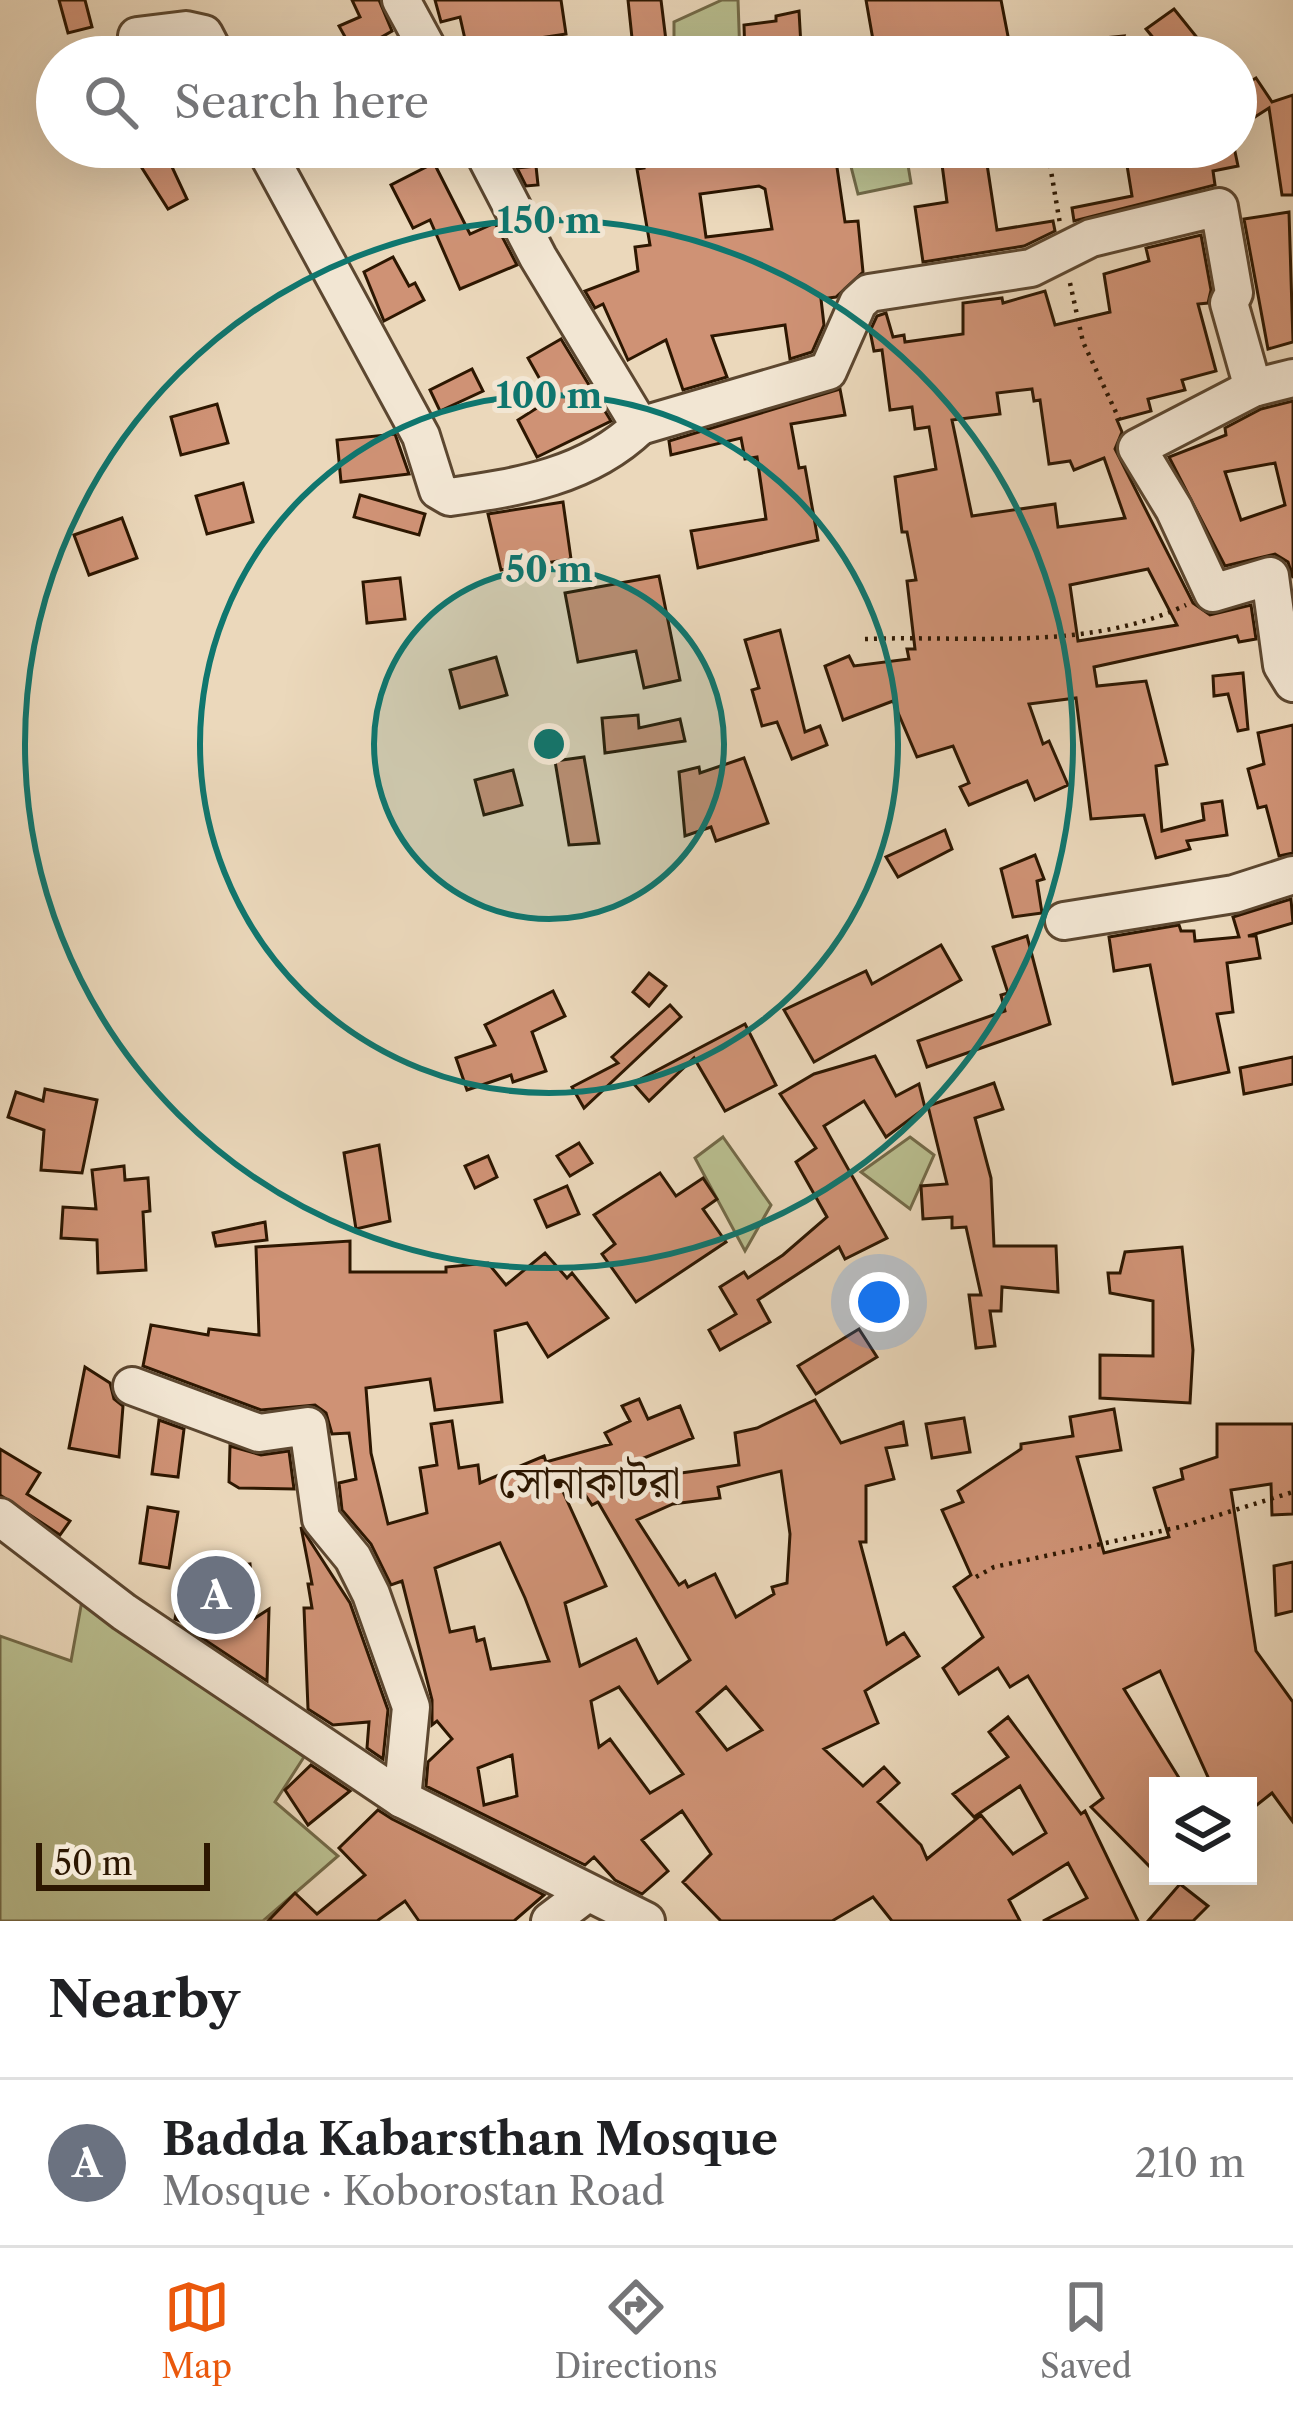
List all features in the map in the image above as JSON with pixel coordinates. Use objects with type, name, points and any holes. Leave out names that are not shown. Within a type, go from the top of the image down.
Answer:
[{"type":"street","points":[[401,0],[421,36]]},
{"type":"street","points":[[137,36],[186,30],[205,36]]},
{"type":"street","points":[[275,168],[422,436],[438,490],[450,497],[567,472],[611,454],[640,426],[828,371],[858,303],[869,293],[1009,272],[1065,256],[1091,238],[1219,207],[1234,293],[1229,303],[1253,388]]},
{"type":"street","points":[[492,168],[538,257],[640,426]]},
{"type":"street","points":[[1293,378],[1253,388],[1137,448],[1174,509],[1213,593],[1270,576],[1282,665],[1293,683]]},
{"type":"street","points":[[1064,921],[1234,894],[1293,875]]},
{"type":"street","points":[[132,1386],[259,1433],[308,1426],[321,1520],[353,1558],[371,1594],[411,1707],[402,1799]]},
{"type":"street","points":[[0,1517],[124,1612],[402,1799],[646,1921]]},
{"type":"street","points":[[550,1921],[587,1893]]},
{"type":"path","points":[[1050,168],[1083,342],[1107,404],[1137,448]]},
{"type":"path","points":[[865,639],[945,636],[965,642],[1109,630],[1157,619],[1213,593]]},
{"type":"path","points":[[976,1577],[994,1567],[1180,1527],[1293,1492]]},
{"type":"green space","points":[[722,0],[738,0],[739,36],[674,36],[674,22]]},
{"type":"green space","points":[[851,168],[908,168],[911,183],[858,194]]},
{"type":"green space","points":[[723,1137],[771,1205],[745,1251],[695,1158]]},
{"type":"green space","points":[[910,1137],[934,1155],[910,1209],[861,1172]]},
{"type":"green space","points":[[85,1584],[148,1643],[304,1757],[275,1802],[338,1856],[263,1921],[0,1921],[0,1636],[71,1661]]},
{"type":"building","points":[[59,0],[85,0],[92,27],[68,33]]},
{"type":"building","points":[[352,0],[379,0],[392,31],[383,36],[345,36],[339,26],[360,17]]},
{"type":"building","points":[[435,0],[561,0],[566,34],[464,36],[460,17],[441,22]]},
{"type":"building","points":[[628,0],[661,0],[665,36],[632,36]]},
{"type":"building","points":[[866,0],[1001,0],[1008,36],[872,36]]},
{"type":"building","points":[[1174,9],[1196,36],[1152,36],[1146,29]]},
{"type":"building","points":[[799,11],[800,36],[744,36],[744,25],[776,21],[776,16]]},
{"type":"building","points":[[1257,80],[1272,102],[1293,95],[1293,195],[1282,195],[1269,108],[1257,116]]},
{"type":"building","points":[[142,168],[172,168],[187,199],[168,209]]},
{"type":"building","points":[[424,168],[437,168],[470,234],[495,223],[517,265],[460,289],[430,220],[413,228],[391,185]]},
{"type":"building","points":[[517,168],[536,168],[538,185],[526,186]]},
{"type":"building","points":[[837,168],[845,222],[858,221],[863,272],[836,297],[821,299],[824,325],[812,352],[790,359],[785,325],[712,336],[727,377],[683,390],[666,340],[628,360],[603,304],[595,308],[585,291],[638,271],[635,247],[650,245],[637,169]],"holes":[[[759,186],[765,189],[772,229],[706,237],[700,194]]]},
{"type":"building","points":[[942,168],[988,168],[997,230],[1053,221],[1055,231],[1024,246],[923,262],[915,207],[947,202]]},
{"type":"building","points":[[1127,168],[1228,168],[1213,171],[1215,185],[1074,221],[1072,208],[1132,196]]},
{"type":"building","points":[[1289,212],[1293,342],[1268,349],[1244,219]]},
{"type":"building","points":[[1201,235],[1211,290],[1208,303],[1198,304],[1216,371],[1182,380],[1185,390],[1148,399],[1151,411],[1117,420],[1122,432],[1115,449],[1193,603],[1210,615],[1251,605],[1256,639],[1239,642],[1237,636],[1094,667],[1097,686],[1146,681],[1167,764],[1156,766],[1162,831],[1204,820],[1202,804],[1222,801],[1227,835],[1187,841],[1190,849],[1156,858],[1144,815],[1091,819],[1076,698],[1029,704],[1043,744],[1049,741],[1068,785],[1035,800],[1027,781],[969,805],[960,787],[969,783],[953,746],[917,757],[893,701],[843,720],[825,666],[849,656],[854,666],[909,659],[907,649],[915,649],[907,581],[916,580],[907,532],[902,532],[895,477],[936,469],[929,427],[915,429],[912,407],[890,410],[882,350],[874,351],[870,331],[877,316],[886,313],[893,337],[904,335],[905,342],[963,334],[963,303],[1002,298],[1003,303],[1045,291],[1055,325],[1110,312],[1104,274],[1149,261],[1146,248]],"holes":[[[1032,389],[1034,401],[1040,400],[1049,464],[1070,461],[1074,470],[1104,458],[1125,518],[1058,527],[1055,504],[972,516],[952,420],[1000,414],[997,393]],[[1148,569],[1177,625],[1078,641],[1070,585]]]},
{"type":"building","points":[[393,257],[409,286],[415,283],[424,300],[384,321],[364,272]]},
{"type":"building","points":[[561,339],[611,421],[537,457],[518,420],[551,399],[528,358]]},
{"type":"building","points":[[472,369],[483,391],[440,411],[430,390]]},
{"type":"building","points":[[840,389],[845,415],[791,424],[799,468],[805,467],[818,540],[698,568],[691,531],[766,519],[757,457],[745,459],[741,438],[671,455],[669,441]]},
{"type":"building","points":[[1293,401],[1293,578],[1288,562],[1275,554],[1225,566],[1169,457],[1226,435],[1225,428],[1261,409]],"holes":[[[1275,463],[1285,505],[1241,520],[1225,472]]]},
{"type":"building","points":[[217,404],[228,443],[181,455],[171,417]]},
{"type":"building","points":[[395,434],[409,474],[341,482],[337,440]]},
{"type":"building","points":[[243,483],[253,522],[207,534],[196,496]]},
{"type":"building","points":[[360,495],[425,514],[419,535],[354,517]]},
{"type":"building","points":[[563,502],[571,559],[501,570],[488,514]]},
{"type":"building","points":[[122,518],[137,558],[89,575],[74,535]]},
{"type":"building","points":[[659,576],[680,680],[644,688],[636,651],[578,662],[565,593]]},
{"type":"building","points":[[400,578],[405,619],[367,623],[363,582]]},
{"type":"building","points":[[780,630],[805,732],[820,726],[827,745],[792,759],[777,722],[762,726],[752,690],[759,688],[745,640]]},
{"type":"building","points":[[496,657],[507,695],[460,708],[450,670]]},
{"type":"building","points":[[1243,673],[1248,729],[1238,731],[1228,694],[1214,696],[1213,676]]},
{"type":"building","points":[[638,715],[639,728],[680,719],[685,741],[605,753],[602,718]]},
{"type":"building","points":[[1293,725],[1293,853],[1279,856],[1266,806],[1258,808],[1248,769],[1264,764],[1258,733]]},
{"type":"building","points":[[584,757],[599,843],[569,845],[555,761]]},
{"type":"building","points":[[744,758],[768,823],[716,841],[711,827],[685,836],[679,772],[699,767],[700,773]]},
{"type":"building","points":[[513,770],[522,805],[484,815],[475,780]]},
{"type":"building","points":[[945,830],[952,849],[898,877],[886,857]]},
{"type":"building","points":[[1035,855],[1044,879],[1037,881],[1042,913],[1013,917],[1001,869]]},
{"type":"building","points":[[1291,899],[1293,923],[1248,936],[1256,936],[1260,958],[1227,963],[1233,1012],[1217,1014],[1229,1072],[1173,1084],[1150,965],[1114,971],[1109,937],[1179,925],[1181,931],[1194,931],[1195,941],[1239,937],[1233,917]]},
{"type":"building","points":[[1027,936],[1050,1024],[927,1067],[918,1041],[1005,1011],[1001,995],[1008,993],[993,947]]},
{"type":"building","points":[[941,945],[961,980],[814,1062],[784,1010],[866,971],[872,984]]},
{"type":"building","points":[[649,973],[666,986],[649,1006],[633,992]]},
{"type":"building","points":[[553,991],[565,1016],[532,1032],[546,1071],[513,1082],[511,1075],[467,1090],[456,1058],[495,1045],[485,1025]]},
{"type":"building","points":[[670,1005],[681,1017],[584,1108],[572,1087],[618,1063],[612,1057]]},
{"type":"building","points":[[745,1024],[776,1085],[725,1111],[694,1058],[649,1101],[633,1083]]},
{"type":"building","points":[[875,1056],[896,1096],[919,1084],[925,1108],[886,1137],[864,1101],[824,1126],[887,1238],[845,1259],[839,1247],[758,1300],[770,1322],[720,1350],[709,1330],[736,1314],[720,1287],[744,1272],[748,1278],[827,1217],[796,1162],[816,1148],[780,1094],[814,1074]]},
{"type":"building","points":[[1293,1057],[1293,1084],[1244,1094],[1240,1068]]},
{"type":"building","points":[[994,1083],[1003,1109],[975,1118],[991,1178],[994,1246],[1056,1246],[1058,1292],[1002,1287],[1001,1311],[990,1311],[995,1346],[976,1348],[969,1295],[981,1295],[966,1227],[952,1228],[952,1217],[923,1219],[921,1186],[947,1184],[928,1106]]},
{"type":"building","points":[[45,1089],[97,1100],[82,1173],[41,1170],[44,1130],[8,1117],[16,1092],[43,1101]]},
{"type":"building","points":[[579,1143],[592,1163],[570,1176],[557,1156]]},
{"type":"building","points":[[379,1145],[390,1221],[356,1229],[344,1153]]},
{"type":"building","points":[[488,1156],[497,1177],[475,1188],[465,1166]]},
{"type":"building","points":[[124,1166],[125,1180],[148,1178],[150,1211],[143,1212],[146,1270],[98,1273],[97,1240],[61,1238],[63,1207],[96,1209],[92,1170]]},
{"type":"building","points":[[660,1173],[676,1196],[703,1178],[717,1199],[703,1209],[726,1242],[636,1302],[602,1254],[615,1244],[594,1215]]},
{"type":"building","points":[[567,1186],[579,1214],[547,1227],[535,1200]]},
{"type":"building","points":[[265,1222],[267,1240],[216,1246],[213,1233]]},
{"type":"building","points":[[350,1241],[350,1272],[446,1272],[446,1267],[488,1263],[506,1285],[545,1253],[567,1278],[572,1273],[608,1318],[548,1357],[527,1323],[495,1331],[502,1402],[435,1410],[430,1379],[366,1388],[371,1453],[388,1524],[427,1513],[420,1468],[437,1465],[431,1424],[452,1421],[459,1468],[478,1465],[480,1483],[544,1456],[546,1462],[611,1444],[605,1433],[630,1421],[622,1406],[639,1399],[648,1419],[680,1406],[693,1438],[578,1485],[574,1478],[560,1485],[606,1586],[565,1603],[580,1666],[636,1639],[658,1683],[690,1660],[598,1502],[592,1505],[580,1487],[739,1465],[735,1433],[757,1428],[815,1400],[841,1443],[903,1422],[907,1445],[886,1448],[894,1479],[866,1486],[866,1542],[860,1542],[887,1644],[904,1633],[919,1656],[865,1691],[878,1723],[824,1749],[863,1786],[884,1767],[899,1783],[878,1802],[921,1845],[927,1859],[981,1815],[1013,1854],[1046,1833],[1020,1786],[974,1817],[953,1794],[1008,1757],[989,1732],[1008,1717],[1081,1814],[1085,1811],[1138,1921],[1043,1921],[1087,1898],[1068,1863],[1009,1900],[1020,1921],[892,1921],[873,1897],[832,1921],[721,1921],[683,1882],[711,1854],[682,1811],[642,1840],[668,1871],[642,1894],[615,1880],[594,1857],[585,1865],[426,1786],[428,1762],[452,1739],[437,1721],[432,1725],[432,1700],[402,1581],[391,1585],[371,1544],[342,1510],[339,1483],[356,1479],[349,1433],[332,1434],[326,1413],[315,1405],[261,1410],[143,1366],[151,1325],[208,1335],[209,1329],[259,1335],[256,1247]],"holes":[[[781,1471],[790,1534],[787,1583],[772,1587],[774,1594],[736,1617],[715,1574],[688,1587],[685,1581],[679,1585],[637,1520],[673,1504],[720,1498],[718,1487]],[[500,1543],[549,1661],[491,1669],[484,1639],[477,1641],[474,1627],[450,1632],[435,1568]],[[619,1687],[683,1774],[650,1793],[610,1739],[599,1747],[591,1701]],[[726,1687],[762,1730],[727,1750],[697,1712]],[[512,1755],[517,1796],[484,1805],[478,1768]]]},
{"type":"building","points":[[1182,1247],[1193,1350],[1190,1403],[1100,1398],[1100,1355],[1153,1356],[1153,1301],[1110,1293],[1108,1273],[1120,1273],[1125,1252]]},
{"type":"building","points":[[859,1329],[877,1357],[816,1394],[798,1366]]},
{"type":"building","points":[[85,1367],[110,1383],[114,1399],[123,1406],[119,1457],[69,1448]]},
{"type":"building","points":[[1114,1409],[1121,1450],[1077,1457],[1104,1553],[1169,1537],[1154,1488],[1183,1479],[1181,1469],[1217,1457],[1217,1424],[1293,1424],[1293,1514],[1272,1515],[1271,1484],[1231,1490],[1256,1651],[1293,1702],[1293,1822],[1272,1793],[1257,1805],[1257,1777],[1208,1777],[1160,1671],[1124,1689],[1178,1777],[1149,1777],[1149,1866],[1091,1807],[1103,1798],[1028,1676],[1010,1687],[998,1668],[959,1694],[943,1668],[983,1637],[954,1587],[971,1575],[942,1510],[963,1502],[958,1491],[1021,1449],[1021,1444],[1073,1436],[1070,1417]]},
{"type":"building","points":[[964,1418],[970,1452],[932,1458],[926,1424]]},
{"type":"building","points":[[159,1420],[184,1429],[178,1477],[152,1474]]},
{"type":"building","points":[[230,1446],[261,1455],[289,1451],[294,1489],[239,1488],[229,1482]]},
{"type":"building","points":[[0,1449],[40,1473],[27,1494],[70,1521],[60,1535],[0,1495]]},
{"type":"building","points":[[148,1507],[178,1512],[169,1568],[140,1563]]},
{"type":"building","points":[[301,1527],[350,1603],[388,1710],[383,1759],[367,1748],[369,1722],[333,1725],[308,1709],[304,1608],[312,1608],[308,1584],[312,1584]]},
{"type":"building","points":[[1293,1562],[1293,1611],[1276,1615],[1274,1566]]},
{"type":"building","points":[[250,1564],[255,1618],[269,1609],[267,1681],[199,1636],[204,1630],[175,1619],[184,1572]]},
{"type":"building","points":[[311,1765],[350,1791],[308,1825],[285,1790]]},
{"type":"building","points":[[378,1810],[544,1895],[514,1921],[419,1921],[405,1901],[377,1921],[268,1921],[295,1893],[317,1914],[365,1875],[339,1848]]},
{"type":"building","points":[[1179,1885],[1208,1906],[1193,1921],[1148,1921]]},
{"type":"place","name":"Badda Kabarsthan Mosque","points":[[216,1595]]},
{"type":"district","name":"সোনাকাটরা","points":[[589,1482]]}]
